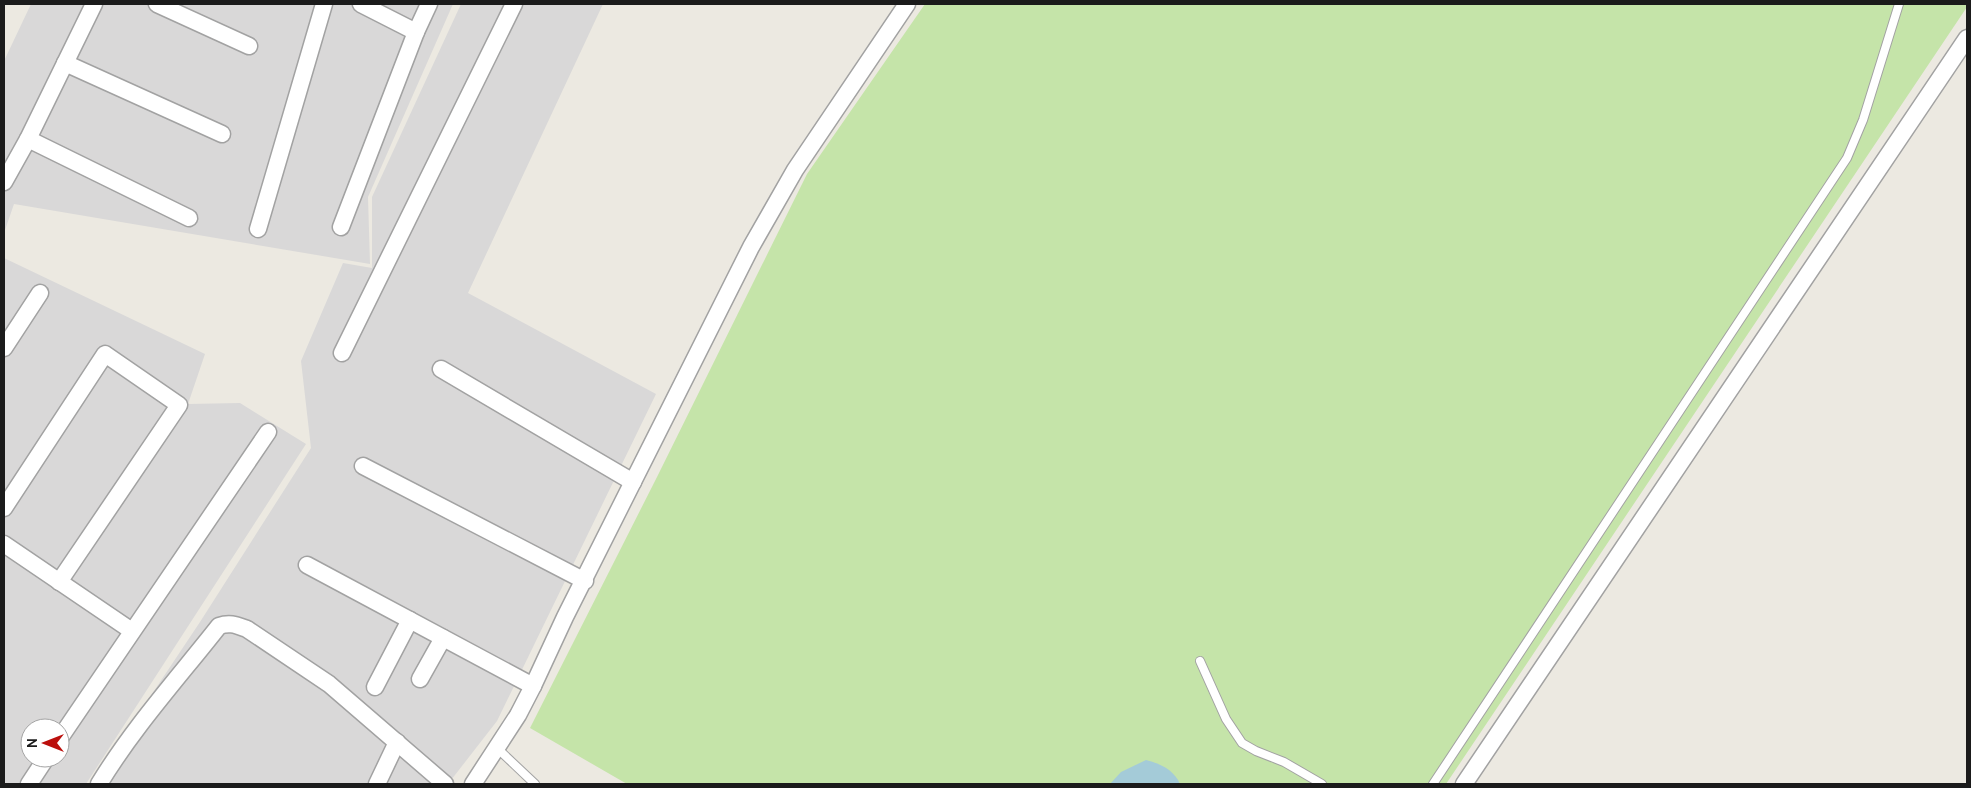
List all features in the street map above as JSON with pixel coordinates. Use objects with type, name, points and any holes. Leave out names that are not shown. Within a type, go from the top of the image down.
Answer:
[{"type":"street","points":[[4,182],[28,139],[94,4]]},
{"type":"street","points":[[157,4],[249,46]]},
{"type":"street","points":[[258,229],[324,4]]},
{"type":"street","points":[[361,4],[416,32]]},
{"type":"street","points":[[341,228],[416,32],[429,4]]},
{"type":"street","points":[[342,353],[514,4]]},
{"type":"street","points":[[473,784],[518,715],[565,617],[585,581],[751,247],[790,179],[907,4]]},
{"type":"street","points":[[1464,784],[1967,38]]},
{"type":"street","points":[[65,63],[222,134]]},
{"type":"street","points":[[28,139],[189,218]]},
{"type":"street","points":[[4,348],[40,294]]},
{"type":"street","points":[[4,508],[105,354],[179,404],[59,582]]},
{"type":"street","points":[[441,368],[634,482]]},
{"type":"street","points":[[70,723],[268,432]]},
{"type":"street","points":[[363,466],[585,581]]},
{"type":"street","points":[[4,544],[132,631]]},
{"type":"street","points":[[307,565],[533,686]]},
{"type":"street","points":[[375,687],[410,620]]},
{"type":"street","points":[[99,784],[109,767],[158,702],[219,626],[227,623],[247,629],[329,684],[445,784]]},
{"type":"street","points":[[420,679],[443,638]]},
{"type":"street","points":[[377,784],[397,742]]},
{"type":"street","points":[[28,784],[39,768]]},
{"type":"lane","points":[[1433,784],[1847,158],[1863,120],[1898,4]]},
{"type":"lane","points":[[1200,661],[1226,719],[1242,743],[1256,751],[1284,762],[1322,784]]},
{"type":"lane","points":[[497,748],[535,784]]},
{"type":"shaded area","points":[[31,4],[453,4],[368,197],[370,264],[14,204],[4,233],[4,61]]},
{"type":"shaded area","points":[[461,4],[603,4],[468,293],[656,394],[497,721],[448,784],[92,784],[200,622],[311,448],[301,361],[343,263],[372,268],[372,197]]},
{"type":"shaded area","points":[[4,258],[205,354],[188,404],[240,403],[306,444],[86,784],[4,784]]},
{"type":"green space","points":[[925,4],[1967,4],[1967,7],[1446,784],[627,784],[530,728],[807,174]]},
{"type":"water","points":[[1146,760],[1166,768],[1180,784],[1110,784],[1121,772]]}]
